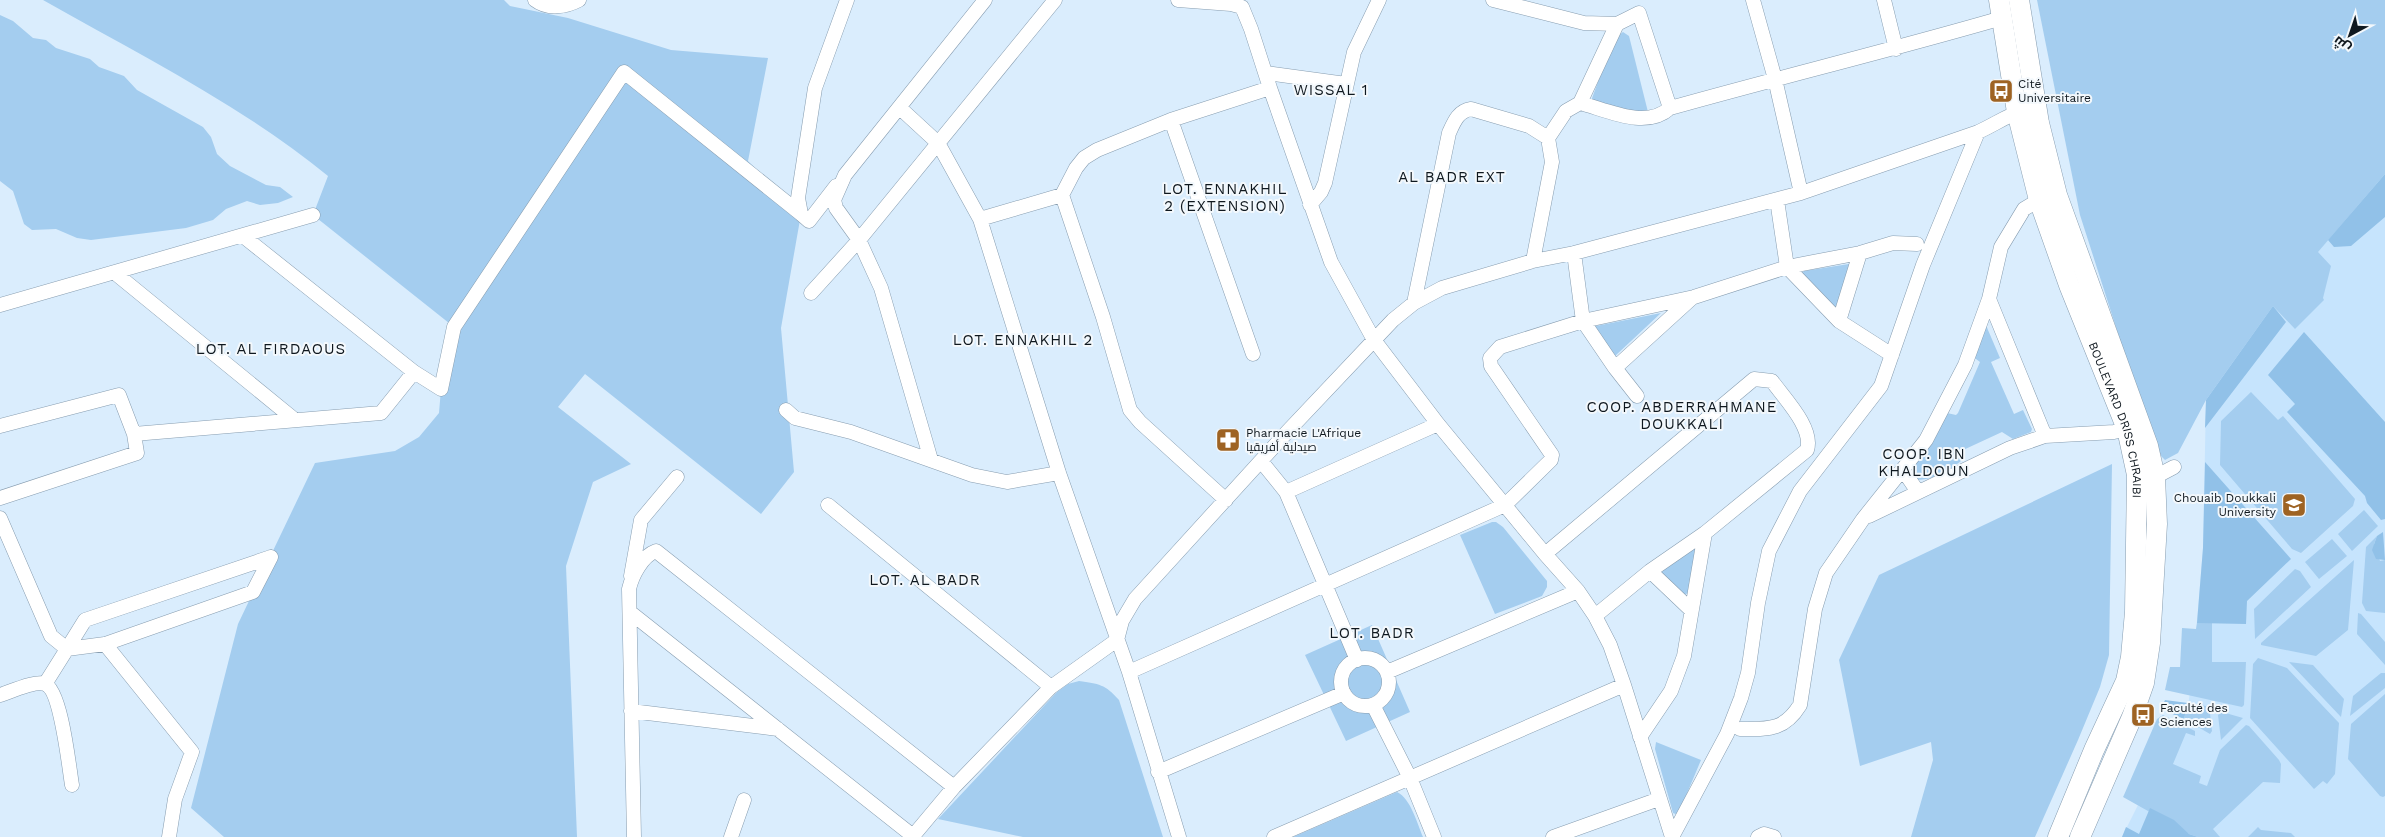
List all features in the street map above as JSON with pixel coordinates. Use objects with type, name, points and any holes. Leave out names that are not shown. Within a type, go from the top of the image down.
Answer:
[{"type":"main road","name":"BOULEVARD DRISS CHRAIBI","points":[[2019,0],[2028,118],[2039,200],[2069,285],[2127,429],[2137,475],[2135,612],[2131,657],[2126,681],[2094,750],[2058,837]]},
{"type":"main road","name":"BOULEVARD DRISS CHRAIBI","points":[[2001,9],[2028,118],[2146,439],[2155,476],[2158,524],[2150,643],[2144,683],[2080,837]]},
{"type":"street","points":[[535,0],[540,4],[566,7],[579,0]]},
{"type":"street","points":[[805,218],[798,198],[815,88],[848,0]]},
{"type":"street","points":[[805,218],[844,176],[985,0]]},
{"type":"street","points":[[812,292],[859,240],[1055,0]]},
{"type":"street","points":[[1178,0],[1231,4],[1242,7],[1248,19],[1310,205],[1331,262],[1351,303],[1374,340],[1438,424],[1545,554],[1578,590],[1595,616],[1610,645],[1624,685],[1672,837]]},
{"type":"street","points":[[1310,205],[1321,192],[1325,183],[1354,52],[1379,0]]},
{"type":"street","points":[[1493,0],[1584,23],[1617,24]]},
{"type":"street","points":[[1753,0],[1775,79],[1801,193]]},
{"type":"street","points":[[1884,0],[1896,49]]},
{"type":"street","points":[[1533,260],[1552,162],[1548,138],[1566,112],[1580,103],[1617,24],[1637,7],[1670,108]]},
{"type":"street","points":[[1580,103],[1641,119],[1654,118],[1662,115],[1670,108],[1775,79],[1896,49],[2001,9]]},
{"type":"street","points":[[243,236],[414,372],[441,389],[454,327],[624,72],[805,218]]},
{"type":"street","points":[[1266,73],[1346,84]]},
{"type":"street","points":[[1226,500],[1140,422],[1130,410],[1103,317],[1062,195],[1076,168],[1084,158],[1129,136],[1171,120],[1270,88]]},
{"type":"street","points":[[900,108],[938,143],[980,219],[1059,473],[1129,672],[1179,837]]},
{"type":"street","points":[[1414,303],[1449,133],[1460,112],[1471,109],[1529,126],[1548,138]]},
{"type":"street","points":[[631,613],[913,836],[954,787],[1051,687],[1117,640],[1122,621],[1135,599],[1374,340],[1393,320],[1414,303],[1442,288],[1533,260],[1574,252],[1778,200],[1978,132],[1999,123],[2028,118]]},
{"type":"street","points":[[1171,120],[1252,354]]},
{"type":"street","points":[[1672,837],[1727,734],[1741,698],[1748,673],[1758,603],[1769,551],[1800,491],[1882,386],[1923,265],[1978,132]]},
{"type":"street","points":[[844,176],[834,200],[836,208],[859,240],[881,288],[931,460]]},
{"type":"street","points":[[980,219],[1062,195]]},
{"type":"street","points":[[1778,200],[1787,267],[1839,321],[1892,355]]},
{"type":"street","points":[[1740,729],[1769,729],[1784,724],[1793,716],[1800,705],[1819,592],[1826,572],[1863,519],[1926,440],[1955,389],[1966,365],[1989,299],[2001,247],[2024,209],[2039,200]]},
{"type":"street","points":[[0,305],[313,215]]},
{"type":"street","points":[[1129,672],[1505,505],[1551,460],[1552,455],[1490,366],[1490,358],[1500,347],[1583,321],[1694,297],[1787,267],[1860,253],[1893,243],[1917,244]]},
{"type":"street","points":[[1574,252],[1583,321],[1637,396]]},
{"type":"street","points":[[1839,321],[1860,253]]},
{"type":"street","points":[[116,273],[295,420]]},
{"type":"street","points":[[1616,368],[1694,297]]},
{"type":"street","points":[[1989,299],[2045,436]]},
{"type":"street","points":[[134,434],[381,413],[414,372]]},
{"type":"street","points":[[1545,554],[1754,380],[1772,381],[1806,429],[1810,441],[1807,450],[1706,533],[1650,571],[1595,616]]},
{"type":"street","points":[[0,426],[119,395],[134,434],[137,453],[0,498]]},
{"type":"street","points":[[786,410],[795,418],[851,432],[972,475],[1007,482],[1059,473]]},
{"type":"street","points":[[1286,492],[1438,424]]},
{"type":"street","points":[[1863,519],[2010,448],[2045,436],[2114,432],[2127,429]]},
{"type":"street","points":[[1261,461],[1286,492],[1324,587],[1357,660]]},
{"type":"street","points":[[2155,476],[2174,467]]},
{"type":"street","points":[[1903,470],[1918,492]]},
{"type":"street","points":[[634,837],[631,711],[631,582],[633,557],[641,520],[677,477]]},
{"type":"street","points":[[828,505],[1051,687]]},
{"type":"street","points":[[0,518],[51,636],[67,650]]},
{"type":"street","points":[[1640,737],[1671,691],[1684,656],[1706,533]]},
{"type":"street","points":[[631,582],[644,561],[656,551],[954,787]]},
{"type":"street","points":[[45,684],[85,620],[271,557],[253,592],[105,644],[67,650]]},
{"type":"street","points":[[1650,571],[1691,610]]},
{"type":"street","points":[[1387,672],[1578,590]]},
{"type":"street","points":[[105,644],[192,752],[175,799],[169,837]]},
{"type":"street","points":[[1371,659],[1382,666],[1387,672],[1389,687],[1386,695],[1373,705],[1366,706],[1353,703],[1341,687],[1342,673],[1357,660],[1371,659]]},
{"type":"street","points":[[0,695],[36,683],[45,684],[51,688],[57,701],[72,785]]},
{"type":"street","points":[[1274,837],[1624,685]]},
{"type":"street","points":[[1158,772],[1344,693]]},
{"type":"street","points":[[1373,705],[1410,778],[1434,837]]},
{"type":"street","points":[[631,711],[778,730]]},
{"type":"street","points":[[1553,837],[1659,799]]},
{"type":"street","points":[[731,837],[744,800]]},
{"type":"street","points":[[1758,837],[1764,834],[1774,837]]},
{"type":"shaded area","points":[[43,0],[504,0],[510,6],[568,18],[671,50],[768,58],[748,161],[801,214],[781,328],[794,472],[761,514],[585,374],[558,407],[631,464],[593,482],[566,566],[577,837],[224,837],[191,808],[238,624],[315,463],[395,451],[419,437],[439,413],[441,389],[454,327],[313,215],[328,176],[295,150],[225,104],[153,61]]},
{"type":"shaded area","points":[[2037,0],[2385,0],[2385,174],[2318,252],[2331,266],[2324,300],[2295,329],[2273,306],[2206,400],[2178,453],[2165,460],[2161,456],[2147,424],[2080,215]]},
{"type":"shaded area","points":[[0,15],[13,21],[33,38],[46,40],[56,48],[90,59],[99,67],[124,76],[137,90],[203,127],[211,137],[217,154],[230,166],[266,185],[280,187],[293,197],[278,203],[260,205],[247,201],[226,209],[213,220],[186,228],[91,240],[77,238],[56,229],[32,230],[24,224],[13,191],[0,181]]},
{"type":"shaded area","points":[[1623,32],[1629,36],[1649,116],[1591,101],[1609,53],[1618,36]]},
{"type":"shaded area","name":"Chouaib Doukkali University","points":[[2385,174],[2385,837],[2122,837],[2169,743],[2187,714],[2193,669],[2203,548],[2206,400],[2281,294]]},
{"type":"shaded area","points":[[2385,174],[2385,217],[2351,246],[2334,247],[2328,240]]},
{"type":"shaded area","points":[[1849,264],[1851,266],[1834,308],[1801,275],[1804,271]]},
{"type":"shaded area","points":[[2273,306],[2286,322],[2205,428],[2206,400]]},
{"type":"shaded area","points":[[1661,313],[1615,356],[1595,327],[1596,326]]},
{"type":"shaded area","points":[[1985,323],[2000,358],[1991,362],[2014,414],[2023,410],[2032,429],[2031,432],[2013,439],[2002,432],[1961,451],[1964,458],[1948,470],[1927,479],[1915,479],[1910,471],[1947,413],[1956,415],[1958,413],[1980,362],[1972,356]]},
{"type":"shaded area","points":[[2304,332],[2385,422],[2385,519],[2381,520],[2367,503],[2365,496],[2287,412],[2295,404],[2268,375]]},
{"type":"shaded area","points":[[2251,392],[2278,420],[2283,416],[2355,499],[2353,506],[2301,553],[2292,549],[2220,465],[2221,421]]},
{"type":"shaded area","points":[[2205,462],[2291,559],[2247,601],[2246,624],[2197,623],[2203,548]]},
{"type":"shaded area","points":[[2112,464],[2109,655],[2100,687],[2035,837],[1911,837],[1933,760],[1931,742],[1860,766],[1839,660],[1879,575]]},
{"type":"shaded area","points":[[2364,510],[2378,526],[2352,551],[2338,534]]},
{"type":"shaded area","points":[[1496,522],[1503,527],[1547,581],[1547,587],[1542,596],[1495,614],[1460,535]]},
{"type":"shaded area","points":[[2383,532],[2385,560],[2376,559],[2372,550],[2377,536]]},
{"type":"shaded area","points":[[2377,536],[2374,544],[2380,561],[2385,560],[2385,613],[2366,611],[2362,603],[2366,547]]},
{"type":"shaded area","points":[[2332,539],[2347,556],[2319,579],[2305,562]]},
{"type":"shaded area","points":[[1693,548],[1696,549],[1689,593],[1683,595],[1662,573],[1663,570]]},
{"type":"shaded area","points":[[2354,560],[2348,630],[2316,656],[2261,645],[2261,643]]},
{"type":"shaded area","points":[[2295,569],[2300,571],[2311,587],[2255,639],[2254,609]]},
{"type":"shaded area","points":[[2358,613],[2361,614],[2385,642],[2385,665],[2357,634]]},
{"type":"shaded area","points":[[2197,623],[2212,623],[2212,662],[2246,662],[2244,705],[2242,707],[2165,690],[2170,667],[2180,667],[2182,628],[2196,629]]},
{"type":"shaded area","points":[[1372,625],[1410,712],[1346,741],[1305,655]]},
{"type":"shaded area","points":[[2258,658],[2287,668],[2339,723],[2335,774],[2327,784],[2323,781],[2314,789],[2250,718],[2253,664]]},
{"type":"shaded area","points":[[2289,662],[2313,665],[2344,699],[2341,717]]},
{"type":"shaded area","points":[[2381,673],[2385,673],[2385,688],[2350,716],[2353,696]]},
{"type":"shaded area","points":[[1079,681],[1101,686],[1110,691],[1119,700],[1163,837],[1023,837],[938,819],[1057,692],[1068,684]]},
{"type":"shaded area","points":[[2385,694],[2385,796],[2383,797],[2380,796],[2348,759],[2351,724]]},
{"type":"shaded area","points":[[2165,700],[2188,703],[2184,719],[2161,709]]},
{"type":"shaded area","points":[[2188,703],[2206,706],[2210,713],[2212,731],[2210,734],[2184,719]]},
{"type":"shaded area","points":[[2222,712],[2243,718],[2221,740],[2218,715]]},
{"type":"shaded area","points":[[2163,715],[2195,731],[2195,736],[2186,733],[2173,764],[2201,776],[2199,783],[2207,786],[2220,750],[2246,725],[2279,760],[2281,764],[2280,783],[2263,782],[2213,829],[2220,837],[2198,837],[2189,834],[2123,797],[2157,719]]},
{"type":"shaded area","points":[[1656,742],[1701,760],[1678,815],[1673,813],[1655,749]]},
{"type":"shaded area","points":[[1397,792],[1402,795],[1410,806],[1423,837],[1293,837]]},
{"type":"shaded area","points":[[2150,808],[2174,820],[2189,834],[2198,837],[2122,837],[2126,827],[2139,834]]},
{"type":"shaded area","points":[[2258,827],[2261,830],[2291,833],[2295,837],[2248,837]]},
{"type":"place","name":"Cité Universitaire","points":[[2001,91]]},
{"type":"place","name":"Pharmacie L'Afrique صيدلية أفريقيا","points":[[1228,440]]},
{"type":"place","name":"Chouaib Doukkali University","points":[[2294,505]]},
{"type":"place","name":"Faculté des Sciences","points":[[2143,715]]},
{"type":"district","name":"WISSAL 1","points":[[1331,90]]},
{"type":"district","name":"AL BADR EXT","points":[[1452,177]]},
{"type":"district","name":"LOT. ENNAKHIL 2 (EXTENSION)","points":[[1225,198]]},
{"type":"district","name":"LOT. ENNAKHIL 2","points":[[1023,340]]},
{"type":"district","name":"LOT. AL FIRDAOUS","points":[[271,349]]},
{"type":"district","name":"COOP. ABDERRAHMANE DOUKKALI","points":[[1682,416]]},
{"type":"district","name":"COOP. IBN KHALDOUN","points":[[1924,462]]},
{"type":"district","name":"LOT. AL BADR","points":[[925,580]]},
{"type":"district","name":"LOT. BADR","points":[[1372,633]]}]
